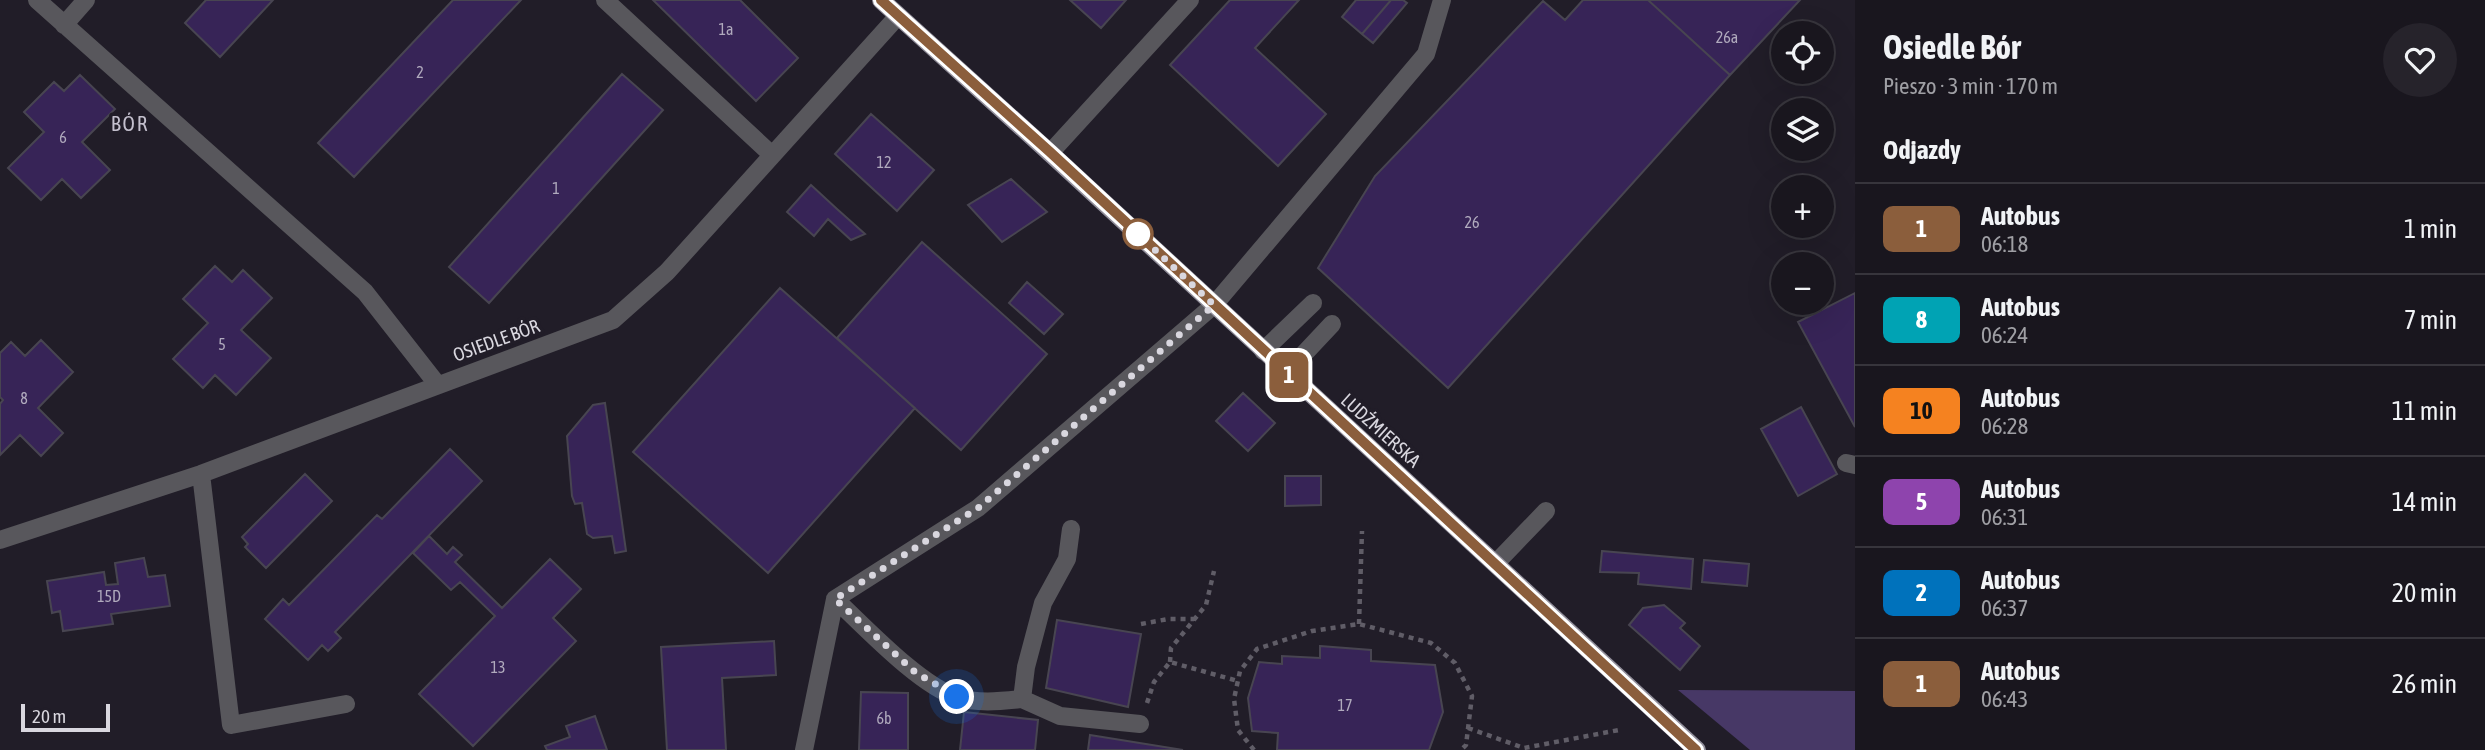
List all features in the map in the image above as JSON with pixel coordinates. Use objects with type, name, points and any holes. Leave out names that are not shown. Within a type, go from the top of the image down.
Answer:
[{"type":"main road","name":"LUDŹMIERSKA","points":[[881,0],[1050,152],[1696,750]]},
{"type":"street","points":[[37,0],[365,292],[437,384]]},
{"type":"street","points":[[64,25],[86,0]]},
{"type":"street","points":[[605,0],[772,155]]},
{"type":"street","points":[[1050,152],[1190,0]]},
{"type":"street","points":[[804,750],[835,599],[978,508],[1214,305],[1426,54],[1442,0]]},
{"type":"street","name":"OSIEDLE BÓR","points":[[0,540],[201,474],[614,320],[667,272],[898,16]]},
{"type":"street","points":[[1263,351],[1314,303]]},
{"type":"street","points":[[1286,373],[1332,324]]},
{"type":"street","points":[[201,474],[231,725],[346,704]]},
{"type":"street","points":[[1496,563],[1546,511]]},
{"type":"street","points":[[1022,699],[1026,667],[1043,603],[1067,559],[1071,529]]},
{"type":"street","points":[[835,599],[915,672],[957,697],[993,702],[1022,699],[1060,716],[1140,724]]},
{"type":"path","points":[[1359,624],[1362,531]]},
{"type":"path","points":[[1140,724],[1154,682],[1170,662],[1171,648],[1206,605],[1214,571]]},
{"type":"path","points":[[1141,624],[1195,618]]},
{"type":"path","points":[[1254,750],[1238,730],[1234,699],[1240,671],[1257,649],[1312,631],[1359,624],[1431,643],[1455,663],[1472,696],[1466,745],[1461,750]]},
{"type":"path","points":[[1170,662],[1238,681]]},
{"type":"path","points":[[1468,728],[1524,749],[1619,730]]},
{"type":"shaded area","points":[[1678,690],[1855,691],[1855,750],[1750,750]]},
{"type":"building","points":[[206,0],[273,0],[220,57],[185,23]]},
{"type":"building","points":[[453,0],[521,0],[354,177],[318,143]]},
{"type":"building","points":[[653,0],[740,0],[798,58],[756,101]]},
{"type":"building","points":[[1070,0],[1126,0],[1101,28]]},
{"type":"building","points":[[1230,0],[1299,0],[1255,48],[1326,114],[1278,166],[1170,65]]},
{"type":"building","points":[[1356,0],[1391,0],[1362,34],[1342,17]]},
{"type":"building","points":[[1391,0],[1403,0],[1407,3],[1373,43],[1362,34]]},
{"type":"building","points":[[1583,0],[1648,0],[1730,75],[1448,388],[1318,268],[1375,176],[1543,1],[1565,20]]},
{"type":"building","points":[[1648,0],[1800,0],[1780,21],[1771,21],[1771,31],[1730,75]]},
{"type":"building","points":[[622,74],[663,110],[489,303],[449,267]]},
{"type":"building","points":[[80,75],[115,109],[82,142],[110,170],[81,198],[62,179],[41,200],[8,168],[44,132],[24,112],[54,82],[64,91]]},
{"type":"building","points":[[871,114],[934,170],[897,211],[835,154]]},
{"type":"building","points":[[1011,179],[1047,212],[1002,242],[968,205]]},
{"type":"building","points":[[811,185],[865,234],[851,240],[828,219],[814,236],[787,212]]},
{"type":"building","points":[[922,242],[1047,354],[961,450],[837,338]]},
{"type":"building","points":[[215,266],[232,282],[243,270],[272,298],[241,330],[271,358],[236,395],[215,375],[203,388],[173,359],[208,323],[183,299]]},
{"type":"building","points":[[1027,282],[1063,314],[1044,334],[1009,303]]},
{"type":"building","points":[[780,288],[915,408],[768,573],[633,452]]},
{"type":"building","points":[[1855,293],[1855,427],[1798,322],[1812,315],[1834,315],[1834,304]]},
{"type":"building","points":[[41,340],[73,372],[38,408],[63,433],[41,456],[20,435],[0,455],[0,404],[3,400],[0,397],[0,353],[11,342],[25,356]]},
{"type":"building","points":[[1243,393],[1275,423],[1248,451],[1216,421]]},
{"type":"building","points":[[605,403],[626,551],[615,553],[612,536],[593,538],[587,534],[582,503],[575,504],[572,496],[567,436],[593,405]]},
{"type":"building","points":[[1801,407],[1837,474],[1798,496],[1761,429]]},
{"type":"building","points":[[450,449],[482,481],[335,632],[341,638],[328,651],[322,645],[308,660],[265,619],[283,599],[289,605],[377,515],[382,519]]},
{"type":"building","points":[[305,474],[332,501],[266,568],[245,547],[248,544],[242,537]]},
{"type":"building","points":[[1285,476],[1321,476],[1321,505],[1285,506]]},
{"type":"building","points":[[429,536],[447,554],[453,547],[462,555],[455,562],[502,608],[550,559],[581,589],[553,618],[576,641],[473,746],[419,694],[495,616],[460,582],[451,590],[413,553]]},
{"type":"building","points":[[1602,551],[1693,559],[1691,589],[1638,584],[1639,573],[1600,572]]},
{"type":"building","points":[[144,558],[148,577],[165,575],[170,606],[111,614],[113,624],[63,631],[60,611],[52,613],[47,581],[104,572],[106,585],[118,584],[115,563]]},
{"type":"building","points":[[1704,560],[1749,564],[1747,586],[1702,582]]},
{"type":"building","points":[[1664,605],[1685,623],[1680,628],[1700,646],[1680,670],[1629,625],[1643,608]]},
{"type":"building","points":[[1057,620],[1141,634],[1128,707],[1046,688]]},
{"type":"building","points":[[774,641],[776,675],[722,678],[726,750],[667,750],[661,647]]},
{"type":"building","points":[[1320,646],[1371,650],[1371,661],[1435,665],[1443,712],[1429,750],[1277,750],[1278,733],[1252,731],[1248,698],[1259,662],[1282,664],[1282,656],[1320,658]]},
{"type":"building","points":[[861,692],[908,693],[908,750],[859,750]]},
{"type":"building","points":[[964,712],[1038,720],[1035,750],[960,750]]},
{"type":"building","points":[[595,716],[607,750],[547,750],[545,746],[570,737],[566,726]]},
{"type":"building","points":[[1090,735],[1183,750],[1088,750]]},
{"type":"bus line","name":"1","points":[[881,0],[1050,152],[1696,750]]},
{"type":"district","name":"BÓR","points":[[130,124]]},
{"type":"route","points":[[957,697],[915,672],[835,599],[978,508],[1214,305],[1138,234]]}]
